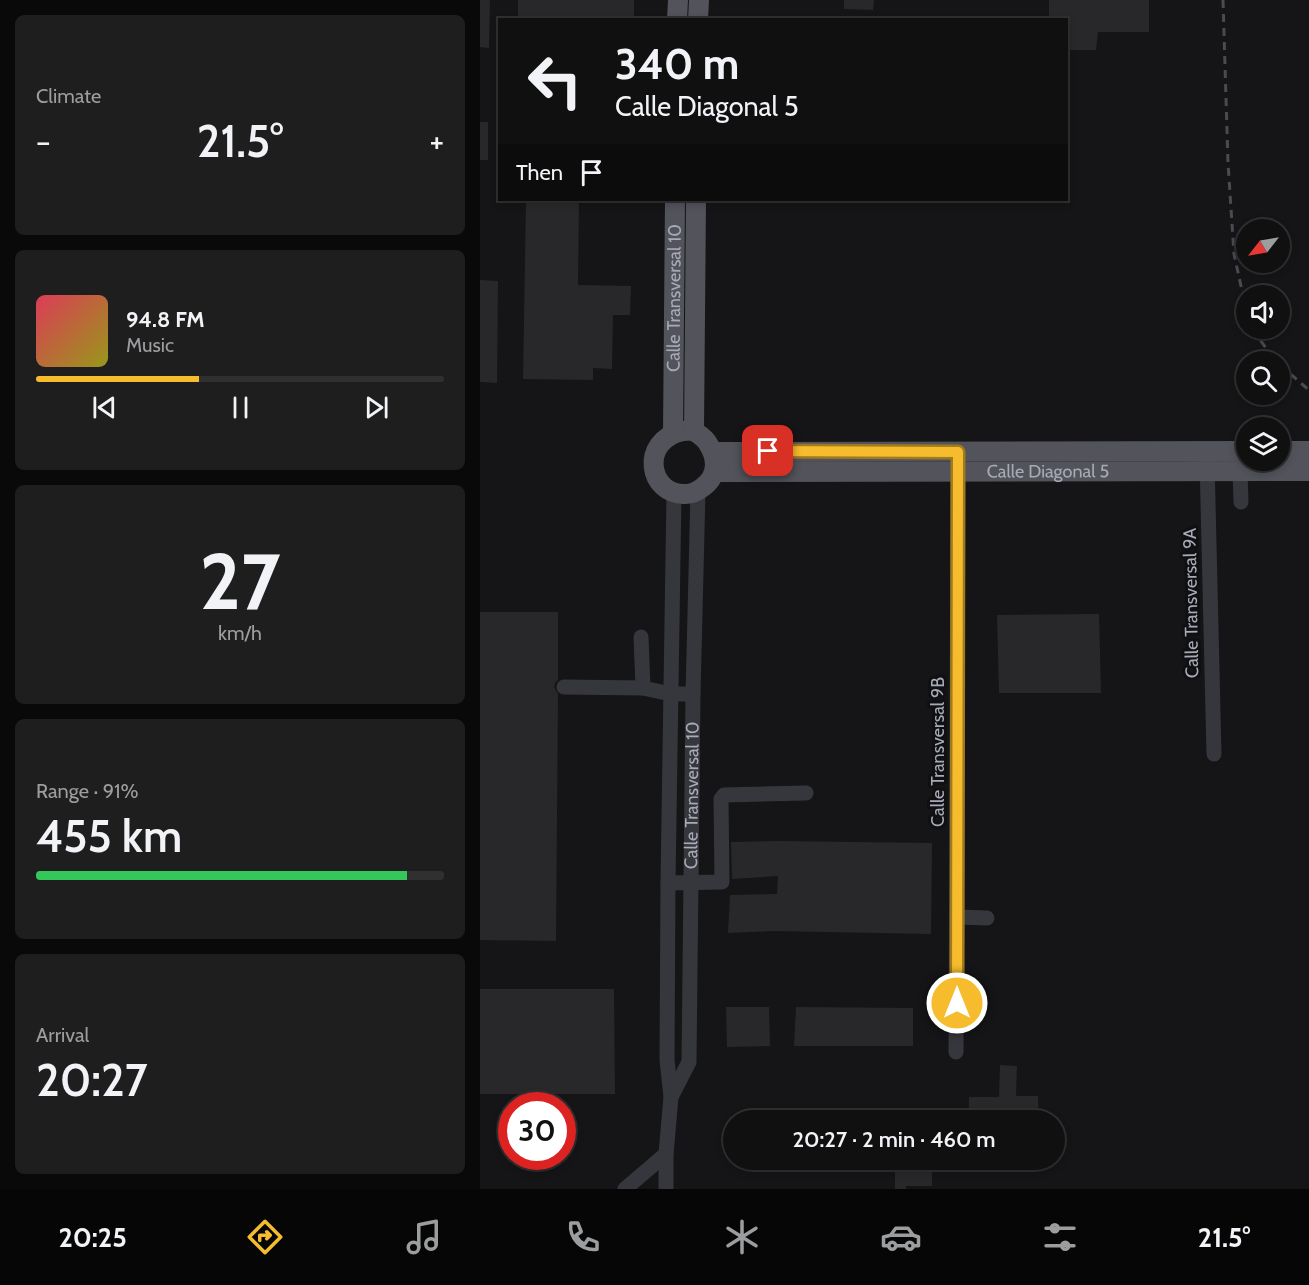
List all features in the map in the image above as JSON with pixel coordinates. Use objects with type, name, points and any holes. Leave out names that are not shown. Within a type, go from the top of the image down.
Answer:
[{"type":"main road","points":[[678,0],[678,18]]},
{"type":"main road","points":[[699,0],[699,18]]},
{"type":"main road","name":"Calle Transversal 10","points":[[673,433],[675,201]]},
{"type":"main road","name":"Calle Transversal 10","points":[[694,431],[696,201]]},
{"type":"main road","points":[[694,431],[705,439],[713,452],[715,472],[710,482],[698,491],[687,494],[674,492],[657,478],[654,457],[657,447],[673,433],[694,431]]},
{"type":"main road","name":"Calle Diagonal 5","points":[[713,452],[1236,451]]},
{"type":"main road","points":[[1290,451],[1309,451]]},
{"type":"main road","name":"Calle Diagonal 5","points":[[715,472],[1236,471]]},
{"type":"main road","name":"Calle Diagonal 5","points":[[1290,471],[1309,471]]},
{"type":"street","name":"Calle Transversal 9A","points":[[1206,450],[1214,754]]},
{"type":"street","name":"Calle Transversal 9B","points":[[956,1052],[958,452]]},
{"type":"street","points":[[1240,471],[1241,502]]},
{"type":"street","name":"Calle Transversal 10","points":[[671,1097],[688,1062],[698,491]]},
{"type":"street","name":"Calle Transversal 10","points":[[666,1189],[666,1154],[671,1097],[668,1060],[668,883],[674,492]]},
{"type":"street","points":[[641,637],[643,688]]},
{"type":"street","points":[[564,687],[643,688],[693,694]]},
{"type":"street","points":[[668,883],[722,882],[721,799],[724,795],[806,793]]},
{"type":"street","points":[[957,917],[987,918]]},
{"type":"street","points":[[625,1189],[666,1154]]},
{"type":"building","points":[[480,0],[490,0],[489,48],[480,47]]},
{"type":"building","points":[[518,0],[634,0],[634,18],[518,18]]},
{"type":"building","points":[[844,0],[874,0],[873,10],[844,9]]},
{"type":"building","points":[[1049,0],[1149,0],[1149,32],[1098,32],[1096,50],[1068,50],[1068,18],[1049,18]]},
{"type":"building","points":[[480,122],[488,122],[488,160],[480,160]]},
{"type":"building","points":[[526,201],[579,201],[578,285],[631,286],[630,315],[613,315],[612,369],[593,368],[593,380],[523,379]]},
{"type":"building","points":[[480,280],[498,281],[497,383],[480,382]]},
{"type":"building","points":[[480,612],[558,612],[558,680],[554,687],[558,694],[556,941],[480,940]]},
{"type":"building","points":[[1099,614],[1101,693],[999,693],[997,615]]},
{"type":"building","points":[[731,842],[932,843],[931,934],[774,931],[728,933],[730,895],[777,894],[778,876],[732,879]]},
{"type":"building","points":[[480,989],[614,989],[615,1094],[498,1092],[498,1094],[480,1094]]},
{"type":"building","points":[[726,1007],[769,1007],[770,1046],[727,1047]]},
{"type":"building","points":[[796,1007],[913,1008],[913,1046],[794,1046]]},
{"type":"building","points":[[1000,1065],[1017,1066],[1016,1096],[1038,1096],[1039,1110],[969,1110],[969,1097],[999,1097]]},
{"type":"building","points":[[895,1170],[932,1170],[932,1186],[906,1186],[906,1189],[895,1189]]},
{"type":"railway","points":[[1223,0],[1228,163],[1234,254],[1241,285]]},
{"type":"railway","points":[[1259,339],[1268,351]]},
{"type":"railway","points":[[1290,374],[1309,390]]},
{"type":"route","points":[[768,451],[958,452],[957,1003]]}]
